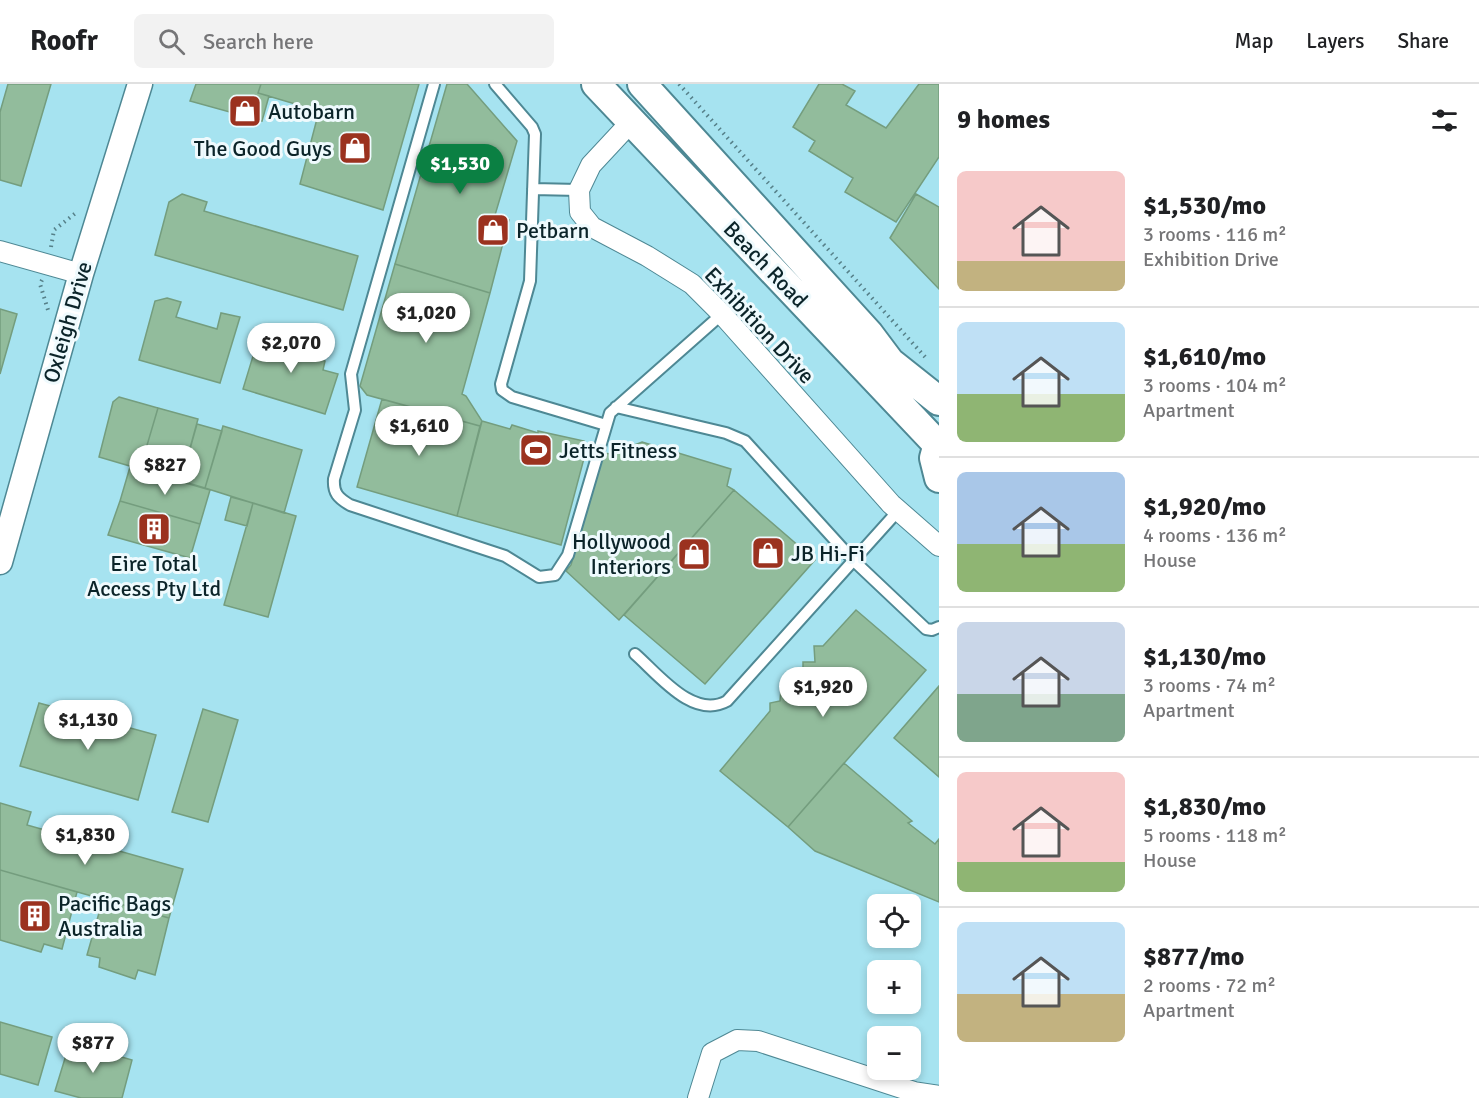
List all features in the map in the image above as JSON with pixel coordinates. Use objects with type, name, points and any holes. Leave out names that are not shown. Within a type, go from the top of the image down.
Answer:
[{"type":"main road","name":"Beach Road","points":[[596,84],[938,442]]},
{"type":"main road","name":"Beach Road","points":[[642,84],[869,334],[890,362],[939,401]]},
{"type":"main road","points":[[938,442],[934,458],[939,478]]},
{"type":"street","name":"Oxleigh Drive","points":[[0,561],[81,274],[140,84]]},
{"type":"street","points":[[579,190],[591,165],[631,122]]},
{"type":"street","name":"Exhibition Drive","points":[[579,190],[580,212],[592,227],[647,256],[692,284],[722,314],[898,511],[939,546]]},
{"type":"street","points":[[0,251],[81,274]]},
{"type":"street","points":[[698,1098],[712,1053],[737,1040],[758,1041],[914,1092],[939,1096]]},
{"type":"lane","points":[[434,84],[351,374],[356,410],[333,489],[339,499],[350,505],[498,554],[533,575],[550,578],[562,567],[568,555],[606,425],[615,407],[722,314]]},
{"type":"lane","points":[[495,84],[532,127],[535,144],[530,281],[501,384],[502,390],[512,397],[606,425]]},
{"type":"lane","points":[[533,189],[579,190]]},
{"type":"lane","points":[[615,407],[726,434],[745,441],[853,560],[926,629],[932,630],[939,627]]},
{"type":"lane","points":[[634,654],[694,703],[718,706],[727,701],[898,511]]},
{"type":"path","points":[[679,84],[933,366]]},
{"type":"building","points":[[8,84],[51,84],[21,186],[0,180],[0,112]]},
{"type":"building","name":"Autobarn","points":[[196,84],[261,84],[258,93],[269,96],[262,121],[190,101]]},
{"type":"building","name":"The Good Guys","points":[[261,84],[419,84],[383,210],[300,184],[319,111],[258,93]]},
{"type":"building","points":[[447,84],[467,84],[517,141],[495,215],[509,220],[490,293],[395,264]]},
{"type":"building","points":[[819,84],[842,84],[855,91],[846,105],[886,128],[919,84],[939,84],[939,157],[896,222],[845,192],[853,178],[809,151],[815,141],[793,127]]},
{"type":"building","points":[[182,194],[207,202],[204,211],[358,256],[343,310],[155,255],[169,202]]},
{"type":"building","points":[[916,194],[939,207],[939,289],[890,238]]},
{"type":"building","points":[[395,264],[490,293],[462,394],[466,396],[482,421],[480,426],[367,395],[360,386]]},
{"type":"building","points":[[167,298],[181,302],[176,317],[217,329],[221,313],[240,317],[220,383],[139,360],[155,301]]},
{"type":"building","points":[[0,309],[17,314],[0,374]]},
{"type":"building","points":[[280,330],[313,339],[309,357],[325,361],[323,370],[338,374],[325,414],[243,389],[257,343],[274,347]]},
{"type":"building","points":[[119,397],[158,408],[140,469],[99,457],[113,402]]},
{"type":"building","points":[[382,399],[480,426],[457,516],[357,487]]},
{"type":"building","points":[[158,408],[198,419],[181,481],[140,469]]},
{"type":"building","points":[[482,421],[510,429],[512,425],[538,433],[538,431],[584,441],[583,446],[587,447],[561,545],[457,516]]},
{"type":"building","points":[[197,424],[222,431],[205,488],[181,481]]},
{"type":"building","points":[[223,426],[302,450],[284,513],[205,488]]},
{"type":"building","points":[[642,442],[731,469],[727,486],[734,490],[619,620],[566,571],[571,565],[603,453],[611,454]]},
{"type":"building","points":[[130,467],[210,490],[200,524],[120,501]]},
{"type":"building","points":[[734,490],[815,560],[705,684],[624,615]]},
{"type":"building","points":[[231,497],[253,503],[247,526],[225,520]]},
{"type":"building","name":"Eire Total Access Pty Ltd","points":[[120,501],[200,524],[190,558],[108,535]]},
{"type":"building","points":[[253,503],[296,516],[268,617],[224,605]]},
{"type":"building","points":[[856,610],[926,670],[788,827],[720,771],[770,711],[770,703],[780,701],[781,689],[794,687],[793,676],[803,675],[803,662],[815,662],[814,646],[823,646]]},
{"type":"building","points":[[939,686],[939,777],[894,738]]},
{"type":"building","points":[[39,703],[156,735],[138,800],[20,766]]},
{"type":"building","points":[[203,709],[238,720],[208,822],[172,812]]},
{"type":"building","points":[[844,763],[912,821],[908,823],[935,844],[939,839],[939,902],[815,851],[788,827]]},
{"type":"building","points":[[0,803],[31,812],[27,825],[183,869],[169,918],[0,870]]},
{"type":"building","name":"Pacific Bags Australia","points":[[0,870],[77,892],[62,949],[44,944],[41,952],[0,940]]},
{"type":"building","points":[[103,899],[169,918],[155,975],[138,970],[135,979],[99,967],[100,958],[87,955]]},
{"type":"building","points":[[0,1022],[52,1037],[38,1085],[0,1074]]},
{"type":"building","points":[[70,1042],[132,1060],[122,1098],[81,1098],[55,1091]]},
{"type":"place","name":"Autobarn","points":[[245,111]]},
{"type":"place","name":"The Good Guys","points":[[355,148]]},
{"type":"place","name":"Petbarn","points":[[493,230]]},
{"type":"place","name":"Jetts Fitness","points":[[536,450]]},
{"type":"place","name":"Eire Total Access Pty Ltd","points":[[154,529]]},
{"type":"place","name":"JB Hi-Fi","points":[[768,553]]},
{"type":"place","name":"Hollywood Interiors","points":[[694,554]]},
{"type":"place","name":"Pacific Bags Australia","points":[[35,916]]}]
